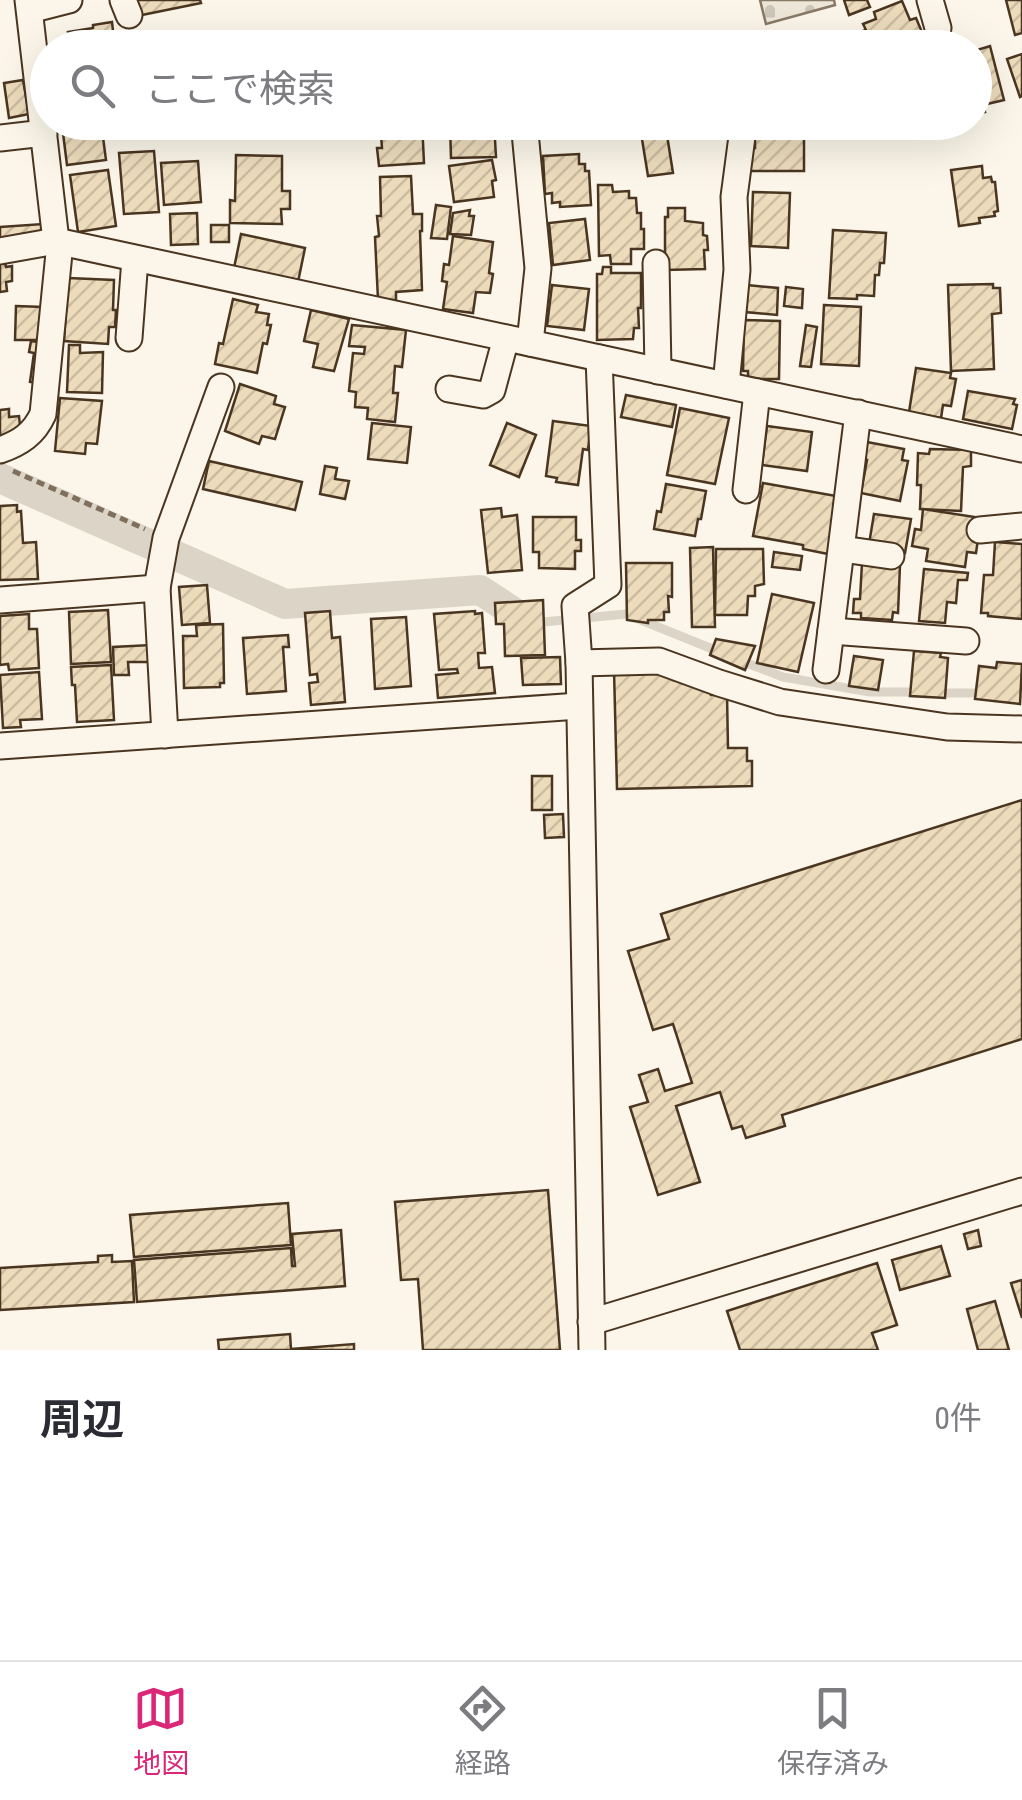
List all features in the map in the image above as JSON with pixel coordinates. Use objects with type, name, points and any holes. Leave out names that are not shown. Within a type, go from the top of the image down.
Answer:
[{"type":"street","points":[[32,30],[29,5],[69,0]]},
{"type":"street","points":[[930,0],[938,28]]},
{"type":"street","points":[[0,138],[30,135]]},
{"type":"street","points":[[0,450],[29,436],[42,414],[58,242],[45,140]]},
{"type":"street","points":[[449,389],[483,396],[492,390],[518,340],[538,268],[526,140]]},
{"type":"street","points":[[726,385],[738,270],[734,197],[742,140]]},
{"type":"street","points":[[0,251],[58,242],[1022,448]]},
{"type":"street","points":[[129,338],[135,259]]},
{"type":"street","points":[[656,264],[658,370]]},
{"type":"street","points":[[592,1350],[576,606],[608,585],[599,358]]},
{"type":"street","points":[[166,735],[157,588],[166,538],[221,386]]},
{"type":"street","points":[[746,490],[758,392]]},
{"type":"street","points":[[826,670],[858,413]]},
{"type":"street","points":[[980,530],[1022,526]]},
{"type":"street","points":[[842,549],[891,556]]},
{"type":"street","points":[[0,600],[157,588]]},
{"type":"street","points":[[831,632],[966,640]]},
{"type":"street","points":[[579,664],[659,660],[780,702],[947,727],[1022,729]]},
{"type":"street","points":[[0,746],[580,706]]},
{"type":"street","points":[[591,1322],[1022,1191]]},
{"type":"path","points":[[0,465],[166,538]]},
{"type":"green space","points":[[760,0],[834,0],[835,5],[766,24]]},
{"type":"building","points":[[134,0],[200,0],[201,3],[137,16]]},
{"type":"building","points":[[844,0],[867,0],[870,7],[849,15]]},
{"type":"building","points":[[1006,0],[1022,0],[1022,33],[1015,35]]},
{"type":"building","points":[[902,1],[910,20],[916,18],[921,30],[866,30],[863,24],[876,19],[874,12]]},
{"type":"building","points":[[112,22],[113,30],[80,30]]},
{"type":"building","points":[[992,54],[1004,100],[992,103]]},
{"type":"building","points":[[1022,54],[1022,96],[1020,97],[1007,59]]},
{"type":"building","points":[[23,80],[29,114],[9,118],[4,83]]},
{"type":"building","points":[[64,140],[103,140],[106,160],[67,165]]},
{"type":"building","points":[[381,140],[423,140],[424,163],[379,166],[377,148],[382,148]]},
{"type":"building","points":[[450,140],[495,140],[496,157],[451,158]]},
{"type":"building","points":[[642,140],[668,140],[673,173],[648,176]]},
{"type":"building","points":[[755,140],[804,140],[804,171],[749,171],[749,148],[755,148]]},
{"type":"building","points":[[154,151],[159,212],[124,214],[119,153]]},
{"type":"building","points":[[579,154],[579,164],[585,164],[585,171],[589,171],[591,205],[560,207],[560,202],[552,203],[552,193],[545,194],[543,156]]},
{"type":"building","points":[[236,155],[282,156],[282,191],[290,191],[290,209],[281,209],[282,224],[230,223],[230,200],[235,201]]},
{"type":"building","points":[[492,160],[494,197],[454,202],[449,166]]},
{"type":"building","points":[[198,161],[201,202],[164,205],[161,163]]},
{"type":"building","points":[[982,166],[983,178],[991,177],[995,182],[998,211],[995,216],[979,218],[980,223],[959,226],[951,170]]},
{"type":"building","points":[[108,170],[116,226],[78,232],[70,175]]},
{"type":"building","points":[[411,176],[413,214],[422,214],[422,290],[396,292],[396,300],[378,300],[375,237],[379,236],[377,216],[381,216],[380,177]]},
{"type":"building","points":[[598,185],[612,185],[613,192],[629,191],[629,198],[636,198],[644,229],[644,249],[631,249],[631,264],[611,264],[610,255],[599,256]]},
{"type":"building","points":[[753,192],[790,193],[788,248],[751,246]]},
{"type":"building","points":[[436,205],[451,207],[447,239],[431,238]]},
{"type":"building","points":[[668,208],[685,208],[685,221],[703,223],[708,250],[704,250],[705,269],[665,270]]},
{"type":"building","points":[[470,210],[469,216],[474,216],[471,235],[450,234],[453,213]]},
{"type":"building","points":[[197,213],[198,244],[171,245],[170,214]]},
{"type":"building","points":[[585,219],[590,260],[553,265],[549,223]]},
{"type":"building","points":[[43,224],[44,236],[0,239],[0,227]]},
{"type":"building","points":[[211,225],[229,225],[229,242],[211,242]]},
{"type":"building","points":[[833,230],[886,233],[884,263],[880,263],[879,275],[875,275],[874,296],[829,298]]},
{"type":"building","points":[[241,234],[305,248],[298,282],[234,268]]},
{"type":"building","points":[[453,236],[493,242],[490,293],[476,292],[473,313],[443,309],[447,282],[442,281],[444,264],[449,265]]},
{"type":"building","points":[[5,263],[6,267],[12,266],[12,281],[6,282],[7,291],[0,292],[0,264]]},
{"type":"building","points":[[603,267],[611,267],[611,273],[641,273],[639,328],[634,328],[633,339],[597,340],[597,274],[602,274]]},
{"type":"building","points":[[68,278],[114,280],[115,327],[109,327],[108,344],[64,341]]},
{"type":"building","points":[[993,284],[993,288],[1000,288],[1001,313],[992,314],[994,369],[951,371],[948,285]]},
{"type":"building","points":[[552,285],[589,289],[584,330],[547,326]]},
{"type":"building","points":[[747,285],[778,288],[777,315],[745,312]]},
{"type":"building","points":[[786,287],[803,289],[802,308],[784,306]]},
{"type":"building","points":[[233,299],[258,305],[256,312],[269,314],[267,325],[271,325],[257,373],[215,364]]},
{"type":"building","points":[[824,305],[861,307],[859,366],[821,364]]},
{"type":"building","points":[[16,306],[43,307],[42,340],[15,340]]},
{"type":"building","points":[[311,310],[349,319],[334,371],[313,367],[318,344],[304,341]]},
{"type":"building","points":[[744,320],[780,321],[779,379],[748,379],[748,371],[743,371]]},
{"type":"building","points":[[352,325],[406,330],[402,367],[395,366],[395,422],[367,419],[368,408],[355,407],[356,392],[349,391],[353,353],[364,354],[365,347],[349,346]]},
{"type":"building","points":[[806,325],[817,327],[811,367],[800,366]]},
{"type":"building","points":[[31,341],[45,343],[40,383],[30,382],[34,353],[29,352]]},
{"type":"building","points":[[69,345],[80,345],[80,353],[103,352],[102,393],[67,392]]},
{"type":"building","points":[[916,368],[951,373],[950,378],[956,379],[951,406],[943,405],[941,418],[909,412]]},
{"type":"building","points":[[240,384],[276,396],[274,404],[285,407],[275,439],[262,436],[259,444],[225,431]]},
{"type":"building","points":[[968,391],[1015,399],[1012,429],[963,419]]},
{"type":"building","points":[[626,395],[676,405],[672,427],[621,417]]},
{"type":"building","points":[[60,398],[102,401],[97,444],[86,443],[85,454],[55,451]]},
{"type":"building","points":[[680,408],[729,418],[715,484],[667,475]]},
{"type":"building","points":[[9,409],[9,417],[19,416],[21,436],[0,444],[0,410]]},
{"type":"building","points":[[553,421],[591,426],[578,485],[556,482],[557,478],[546,476]]},
{"type":"building","points":[[372,423],[411,427],[407,463],[368,459]]},
{"type":"building","points":[[507,423],[536,435],[519,477],[490,465]]},
{"type":"building","points":[[767,426],[812,432],[807,471],[762,465]]},
{"type":"building","points":[[867,442],[904,449],[902,460],[908,461],[900,501],[861,493]]},
{"type":"building","points":[[930,449],[971,450],[971,466],[963,467],[961,511],[920,509],[918,453],[929,454]]},
{"type":"building","points":[[209,461],[302,482],[295,510],[203,489]]},
{"type":"building","points":[[325,466],[337,468],[335,479],[349,481],[345,499],[320,494]]},
{"type":"building","points":[[763,483],[836,496],[828,554],[753,536]]},
{"type":"building","points":[[666,484],[706,491],[695,536],[654,529]]},
{"type":"building","points":[[17,505],[17,512],[21,511],[23,543],[36,542],[38,579],[0,580],[0,506]]},
{"type":"building","points":[[501,508],[502,517],[517,515],[522,570],[488,573],[481,510]]},
{"type":"building","points":[[923,509],[981,518],[976,553],[967,552],[965,567],[926,561],[928,549],[912,546],[915,529],[921,530]]},
{"type":"building","points":[[874,514],[911,519],[905,553],[869,544]]},
{"type":"building","points":[[533,517],[576,517],[576,540],[581,540],[581,551],[575,551],[575,569],[539,568],[539,552],[533,552]]},
{"type":"building","points":[[995,542],[1022,544],[1022,619],[981,613],[984,575],[993,575]]},
{"type":"building","points":[[713,547],[715,627],[692,627],[690,548]]},
{"type":"building","points":[[716,549],[763,549],[764,584],[755,586],[755,596],[748,596],[747,615],[715,615]]},
{"type":"building","points":[[774,552],[802,556],[800,570],[772,567]]},
{"type":"building","points":[[626,563],[672,563],[672,597],[668,596],[669,612],[664,612],[664,620],[627,620]]},
{"type":"building","points":[[862,563],[900,565],[898,613],[893,612],[892,620],[861,618],[861,613],[853,613],[854,599],[860,599]]},
{"type":"building","points":[[924,569],[968,573],[967,580],[958,580],[956,603],[947,602],[945,623],[919,621]]},
{"type":"building","points":[[207,585],[210,623],[182,625],[179,587]]},
{"type":"building","points":[[772,594],[814,603],[798,672],[757,663]]},
{"type":"building","points":[[543,600],[545,655],[505,656],[504,624],[496,624],[495,603]]},
{"type":"building","points":[[108,610],[111,662],[71,664],[69,612]]},
{"type":"building","points":[[330,611],[332,638],[340,637],[345,702],[311,705],[309,683],[318,682],[317,674],[310,675],[305,613]]},
{"type":"building","points":[[482,613],[485,653],[478,653],[479,668],[492,667],[495,693],[438,698],[436,675],[458,673],[457,669],[439,670],[434,614]]},
{"type":"building","points":[[29,614],[29,629],[37,629],[39,668],[9,670],[8,664],[0,665],[0,616]]},
{"type":"building","points":[[406,617],[411,686],[375,689],[371,619]]},
{"type":"building","points":[[223,624],[224,683],[220,687],[184,688],[183,636],[197,636],[196,625]]},
{"type":"building","points":[[288,635],[289,647],[283,647],[286,691],[247,694],[243,638]]},
{"type":"building","points":[[716,639],[755,646],[745,670],[710,655]]},
{"type":"building","points":[[151,645],[149,662],[128,662],[129,675],[114,675],[113,647]]},
{"type":"building","points":[[914,651],[941,653],[940,657],[948,658],[945,698],[910,696]]},
{"type":"building","points":[[854,656],[883,660],[878,690],[849,686]]},
{"type":"building","points":[[560,657],[561,684],[523,685],[521,658]]},
{"type":"building","points":[[997,662],[1022,664],[1020,704],[975,699],[979,666],[996,668]]},
{"type":"building","points":[[111,665],[114,720],[77,722],[71,667]]},
{"type":"building","points":[[614,670],[673,673],[673,680],[711,687],[711,695],[727,694],[728,748],[747,748],[747,761],[752,761],[752,786],[617,789]]},
{"type":"building","points":[[39,672],[42,719],[20,720],[21,727],[3,728],[0,675]]},
{"type":"building","points":[[532,776],[552,776],[552,810],[532,810]]},
{"type":"building","points":[[1022,800],[1022,1039],[782,1115],[785,1126],[746,1138],[742,1126],[732,1129],[720,1092],[676,1106],[700,1182],[658,1195],[630,1107],[648,1102],[639,1075],[658,1069],[665,1091],[692,1083],[673,1024],[653,1030],[628,951],[669,939],[661,914]]},
{"type":"building","points":[[563,814],[564,837],[545,838],[544,815]]},
{"type":"building","points":[[548,1190],[560,1350],[423,1350],[418,1279],[401,1280],[395,1202]]},
{"type":"building","points":[[288,1203],[291,1245],[134,1257],[130,1215]]},
{"type":"building","points":[[341,1230],[345,1286],[137,1302],[134,1260],[291,1248],[295,1266],[292,1234]]},
{"type":"building","points":[[978,1230],[981,1246],[968,1249],[964,1234]]},
{"type":"building","points":[[941,1246],[950,1276],[900,1290],[892,1260]]},
{"type":"building","points":[[112,1255],[112,1262],[132,1261],[134,1302],[0,1310],[0,1268],[98,1262],[98,1256]]},
{"type":"building","points":[[877,1263],[897,1325],[872,1333],[878,1350],[740,1350],[727,1311]]},
{"type":"building","points":[[1022,1280],[1022,1318],[1011,1283]]},
{"type":"building","points":[[995,1301],[1009,1350],[978,1350],[967,1309]]},
{"type":"building","points":[[290,1334],[291,1349],[354,1344],[354,1350],[219,1350],[218,1340]]},
{"type":"waterway","points":[[0,478],[285,604],[480,590],[530,623]]},
{"type":"waterway","points":[[533,623],[626,614],[720,652]]},
{"type":"waterway","points":[[739,660],[783,677],[870,692],[919,692]]},
{"type":"waterway","points":[[934,693],[984,693]]}]
